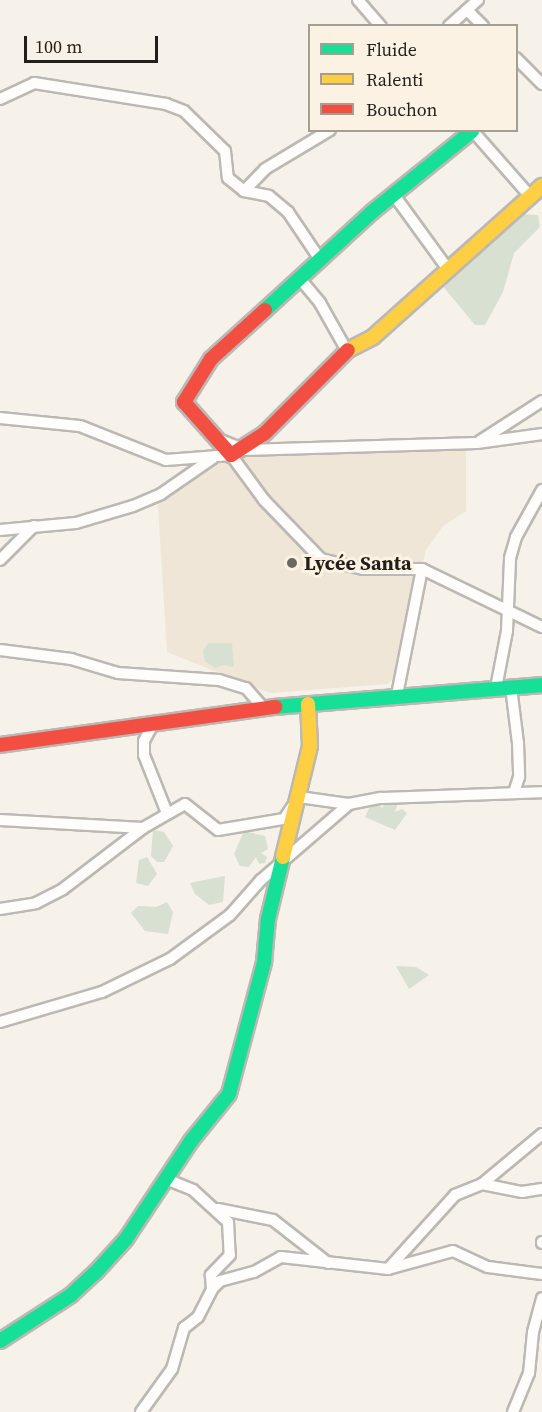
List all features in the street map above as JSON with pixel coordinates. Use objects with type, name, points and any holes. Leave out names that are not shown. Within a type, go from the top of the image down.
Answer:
[{"type":"main road","points":[[471,132],[394,195],[211,359],[184,402],[214,437],[238,452],[347,351],[373,337],[447,268],[542,186]]},
{"type":"main road","points":[[0,745],[308,704],[542,685]]},
{"type":"main road","points":[[0,1341],[71,1295],[96,1272],[114,1248],[126,1239],[166,1179],[229,1094],[264,962],[268,919],[310,746],[308,704]]},
{"type":"street","points":[[358,0],[379,24]]},
{"type":"street","points":[[371,0],[371,14]]},
{"type":"street","points":[[451,24],[478,0]]},
{"type":"street","points":[[467,9],[481,24]]},
{"type":"street","points":[[518,60],[542,84]]},
{"type":"street","points":[[0,99],[34,83],[166,104],[184,111],[225,151],[228,178],[244,191],[269,196],[288,212],[321,261]]},
{"type":"street","points":[[244,191],[265,169],[327,132]]},
{"type":"street","points":[[473,132],[530,196]]},
{"type":"street","points":[[394,195],[447,268]]},
{"type":"street","points":[[301,280],[320,303],[347,351]]},
{"type":"street","points":[[477,443],[542,401]]},
{"type":"street","points":[[0,418],[80,426],[166,460],[213,458],[238,452],[477,443],[542,434]]},
{"type":"street","points":[[238,452],[264,500],[321,559],[363,569],[422,569],[507,614],[542,627]]},
{"type":"street","points":[[0,530],[76,523],[133,506],[161,494],[213,458]]},
{"type":"street","points":[[496,688],[507,614],[510,558],[516,537],[542,490]]},
{"type":"street","points":[[0,560],[34,526]]},
{"type":"street","points":[[397,695],[422,569]]},
{"type":"street","points":[[0,650],[71,659],[118,673],[219,680],[246,688],[264,709]]},
{"type":"street","points":[[511,687],[518,743],[519,777],[514,792]]},
{"type":"street","points":[[153,723],[144,741],[144,755],[167,813]]},
{"type":"street","points":[[0,909],[36,903],[63,889],[143,828],[185,804],[218,830],[245,828],[284,819],[299,797],[350,804],[381,798],[542,792]]},
{"type":"street","points":[[0,1022],[102,992],[170,958],[230,915],[281,864],[350,804]]},
{"type":"street","points":[[0,820],[143,828]]},
{"type":"street","points":[[388,1269],[455,1195],[482,1184],[542,1134]]},
{"type":"street","points":[[166,1179],[193,1190],[218,1209],[228,1222],[230,1255],[211,1275],[212,1289]]},
{"type":"street","points":[[482,1184],[522,1192],[542,1189]]},
{"type":"street","points":[[218,1209],[273,1220],[330,1264]]},
{"type":"street","points":[[141,1412],[172,1368],[184,1328],[198,1317],[212,1289],[220,1281],[254,1272],[282,1257],[388,1269],[453,1251],[488,1267],[542,1274]]},
{"type":"street","points":[[513,1412],[528,1373],[532,1332],[542,1298]]},
{"type":"shaded area","name":"Lycée Santa","points":[[466,447],[466,511],[443,526],[426,550],[397,673],[388,684],[270,693],[167,652],[157,490],[243,452]]},
{"type":"green space","points":[[520,214],[538,215],[540,227],[514,253],[503,292],[485,325],[475,325],[441,284]]},
{"type":"green space","points":[[208,643],[232,643],[234,667],[224,665],[215,668],[205,661],[203,651]]},
{"type":"green space","points":[[385,801],[398,802],[395,812],[402,809],[407,813],[395,830],[365,817],[372,802],[383,808]]},
{"type":"green space","points":[[153,830],[164,832],[173,846],[164,862],[157,862],[151,856]]},
{"type":"green space","points":[[244,831],[265,836],[268,849],[261,853],[267,857],[265,863],[259,864],[256,857],[249,867],[240,866],[234,854]]},
{"type":"green space","points":[[147,857],[157,874],[148,886],[136,883],[139,860]]},
{"type":"green space","points":[[225,876],[223,902],[209,905],[195,894],[190,883]]},
{"type":"green space","points":[[167,902],[173,912],[168,934],[145,931],[131,913],[138,906],[156,907]]},
{"type":"green space","points":[[396,966],[416,967],[429,975],[409,989]]},
{"type":"traffic: fast","points":[[265,310],[372,212],[471,132]]},
{"type":"traffic: fast","points":[[275,707],[542,685]]},
{"type":"traffic: fast","points":[[0,1341],[71,1295],[96,1272],[126,1239],[191,1141],[229,1094],[264,962],[268,919],[283,857]]},
{"type":"traffic: slow","points":[[348,350],[373,337],[542,186]]},
{"type":"traffic: slow","points":[[283,857],[310,746],[308,704]]},
{"type":"traffic: jam","points":[[265,310],[211,359],[184,402],[231,455],[265,433],[348,350]]},
{"type":"traffic: jam","points":[[0,745],[275,707]]},
{"type":"place","name":"Lycée Santa","points":[[292,563]]}]
